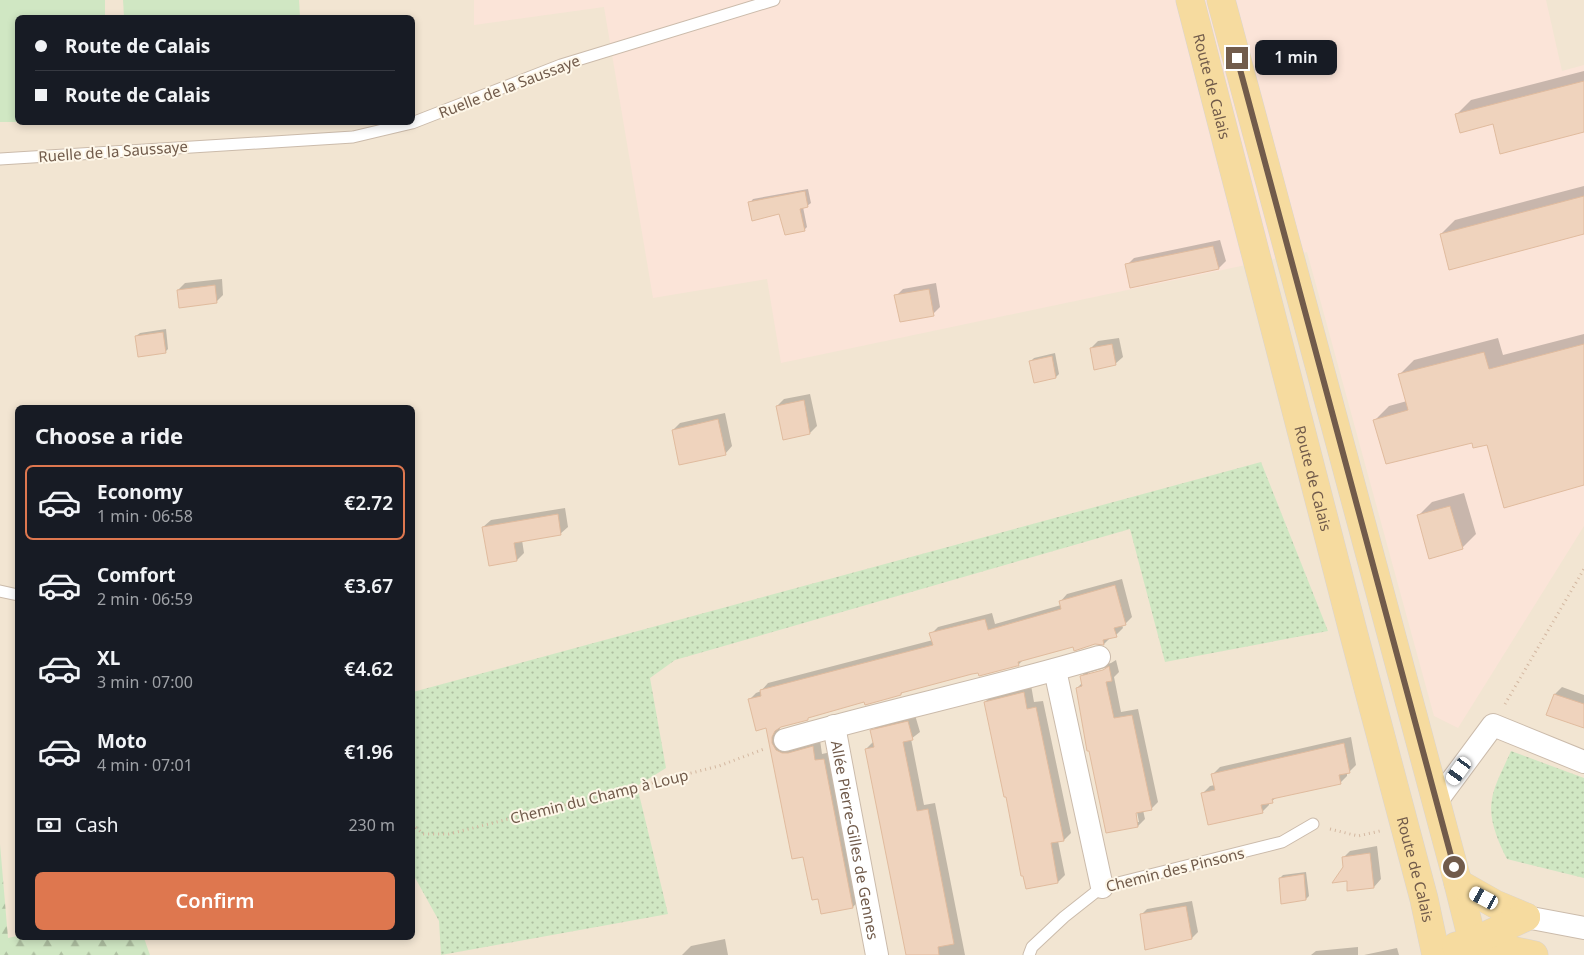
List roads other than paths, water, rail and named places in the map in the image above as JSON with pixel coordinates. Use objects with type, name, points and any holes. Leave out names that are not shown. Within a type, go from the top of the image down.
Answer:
[{"type":"main road","name":"Route de Calais","points":[[1190,0],[1424,899],[1436,953]]},
{"type":"main road","name":"Route de Calais","points":[[1221,0],[1474,948]]},
{"type":"main road","points":[[1458,883],[1495,904],[1526,917]]},
{"type":"main road","points":[[1474,948],[1526,917]]},
{"type":"main road","points":[[1436,953],[1474,948],[1534,955]]},
{"type":"street","name":"Allée Pierre-Gilles de Gennes","points":[[785,740],[1099,657]]},
{"type":"street","points":[[1055,670],[1102,886]]},
{"type":"street","points":[[1436,802],[1493,725],[1584,762]]},
{"type":"street","name":"Allée Pierre-Gilles de Gennes","points":[[834,726],[876,955]]},
{"type":"street","points":[[1526,917],[1584,928]]},
{"type":"lane","name":"Ruelle de la Saussaye","points":[[415,122],[561,65],[774,0]]},
{"type":"lane","name":"Ruelle de la Saussaye","points":[[0,159],[353,136],[403,125]]},
{"type":"lane","points":[[0,591],[15,595]]},
{"type":"lane","name":"Chemin des Pinsons","points":[[1029,955],[1032,947],[1064,917],[1102,886],[1282,842],[1313,824]]}]
